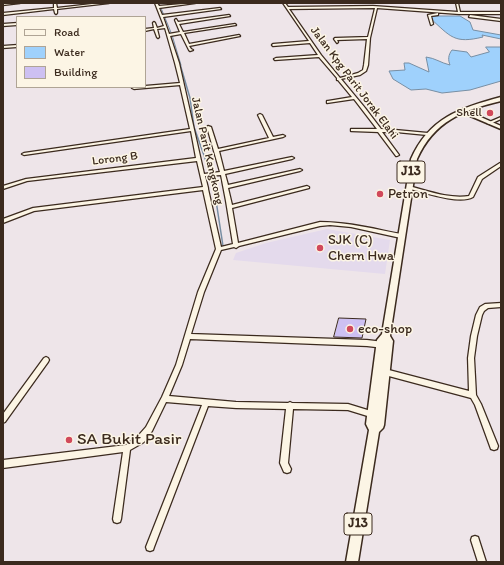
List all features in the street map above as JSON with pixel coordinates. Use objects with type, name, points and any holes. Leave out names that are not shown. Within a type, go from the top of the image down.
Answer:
[{"type":"main road","name":"J13","points":[[352,562],[374,429],[379,426],[376,416],[385,342],[416,151],[427,134],[437,126],[463,111],[501,99]]},
{"type":"main road","name":"J13","points":[[376,416],[385,372],[385,342]]},
{"type":"street","points":[[3,4],[19,3]]},
{"type":"street","points":[[55,3],[56,13]]},
{"type":"street","points":[[3,14],[108,3]]},
{"type":"street","name":"Jalan Parit Kangkong","points":[[156,3],[164,16],[182,84],[199,159],[205,175],[206,188],[219,249]]},
{"type":"street","points":[[159,7],[194,3]]},
{"type":"street","name":"Jalan Kpg Parit Jorak Elahi","points":[[284,3],[318,56],[380,130],[397,155]]},
{"type":"street","points":[[338,79],[359,74],[364,71],[375,8],[374,3]]},
{"type":"street","points":[[457,3],[459,13]]},
{"type":"street","points":[[98,4],[99,9]]},
{"type":"street","points":[[408,10],[409,4]]},
{"type":"street","points":[[288,8],[375,8],[459,13],[501,13]]},
{"type":"street","points":[[164,16],[220,9]]},
{"type":"street","points":[[432,24],[429,15],[438,14],[501,20]]},
{"type":"street","points":[[174,16],[190,50],[192,50]]},
{"type":"street","points":[[177,23],[229,16]]},
{"type":"street","points":[[154,23],[158,37]]},
{"type":"street","points":[[3,25],[16,24]]},
{"type":"street","points":[[169,35],[234,25]]},
{"type":"street","points":[[146,30],[166,27]]},
{"type":"street","points":[[188,44],[239,36]]},
{"type":"street","points":[[337,42],[335,39],[369,38]]},
{"type":"street","points":[[273,45],[308,42]]},
{"type":"street","points":[[3,47],[16,46]]},
{"type":"street","points":[[276,59],[318,56]]},
{"type":"street","points":[[146,87],[182,84]]},
{"type":"street","points":[[328,102],[354,98]]},
{"type":"street","points":[[463,111],[501,128]]},
{"type":"street","points":[[260,115],[271,138]]},
{"type":"street","points":[[489,123],[501,118]]},
{"type":"street","points":[[209,127],[227,187],[236,246]]},
{"type":"street","points":[[24,154],[192,130]]},
{"type":"street","points":[[352,130],[380,130],[427,134]]},
{"type":"street","points":[[217,150],[283,136]]},
{"type":"street","points":[[205,175],[223,173],[292,158]]},
{"type":"street","name":"Lorong B","points":[[10,187],[34,180],[199,159]]},
{"type":"street","points":[[409,187],[454,197],[468,198],[473,194],[480,178],[501,164]]},
{"type":"street","points":[[227,187],[300,170]]},
{"type":"street","points":[[3,188],[10,187]]},
{"type":"street","points":[[3,192],[10,187]]},
{"type":"street","points":[[231,208],[307,187]]},
{"type":"street","points":[[3,221],[33,210],[206,188]]},
{"type":"street","points":[[3,464],[127,448],[141,440],[149,429],[179,365],[201,292],[219,249],[320,224],[347,226],[401,236]]},
{"type":"street","points":[[494,446],[473,395],[472,346],[479,315],[482,310],[487,306],[501,305]]},
{"type":"street","points":[[188,336],[385,342]]},
{"type":"street","points":[[3,420],[46,360]]},
{"type":"street","points":[[385,372],[473,395]]},
{"type":"street","points":[[164,399],[206,403],[348,407],[376,416]]},
{"type":"street","points":[[150,547],[206,403]]},
{"type":"street","points":[[287,469],[284,463],[290,405]]},
{"type":"street","points":[[117,519],[127,448]]},
{"type":"street","points":[[475,540],[482,562]]},
{"type":"shaded area","name":"SJK (C) Chern Hwa","points":[[327,229],[390,240],[385,274],[233,260],[236,253],[266,243]]},
{"type":"water","points":[[430,16],[460,16],[470,22],[473,30],[501,35],[501,39],[482,35],[483,37],[473,39],[459,39],[448,34],[430,18]]},
{"type":"water","points":[[486,47],[501,47],[501,81],[470,90],[442,93],[426,89],[411,90],[393,79],[389,71],[405,70],[404,63],[409,63],[429,72],[426,57],[450,65],[449,58],[452,50],[467,52],[471,57],[489,52]]},
{"type":"building","name":"eco-shop","points":[[339,318],[366,319],[362,338],[334,337]]},
{"type":"waterway","points":[[159,3],[172,35],[181,65]]},
{"type":"waterway","points":[[180,64],[190,98],[194,127],[213,181],[223,246]]},
{"type":"place","name":"Shell","points":[[490,113]]},
{"type":"place","name":"Petron","points":[[380,194]]},
{"type":"place","name":"SJK (C) Chern Hwa","points":[[320,248]]},
{"type":"place","name":"eco-shop","points":[[350,329]]},
{"type":"place","name":"SA Bukit Pasir","points":[[69,440]]}]
